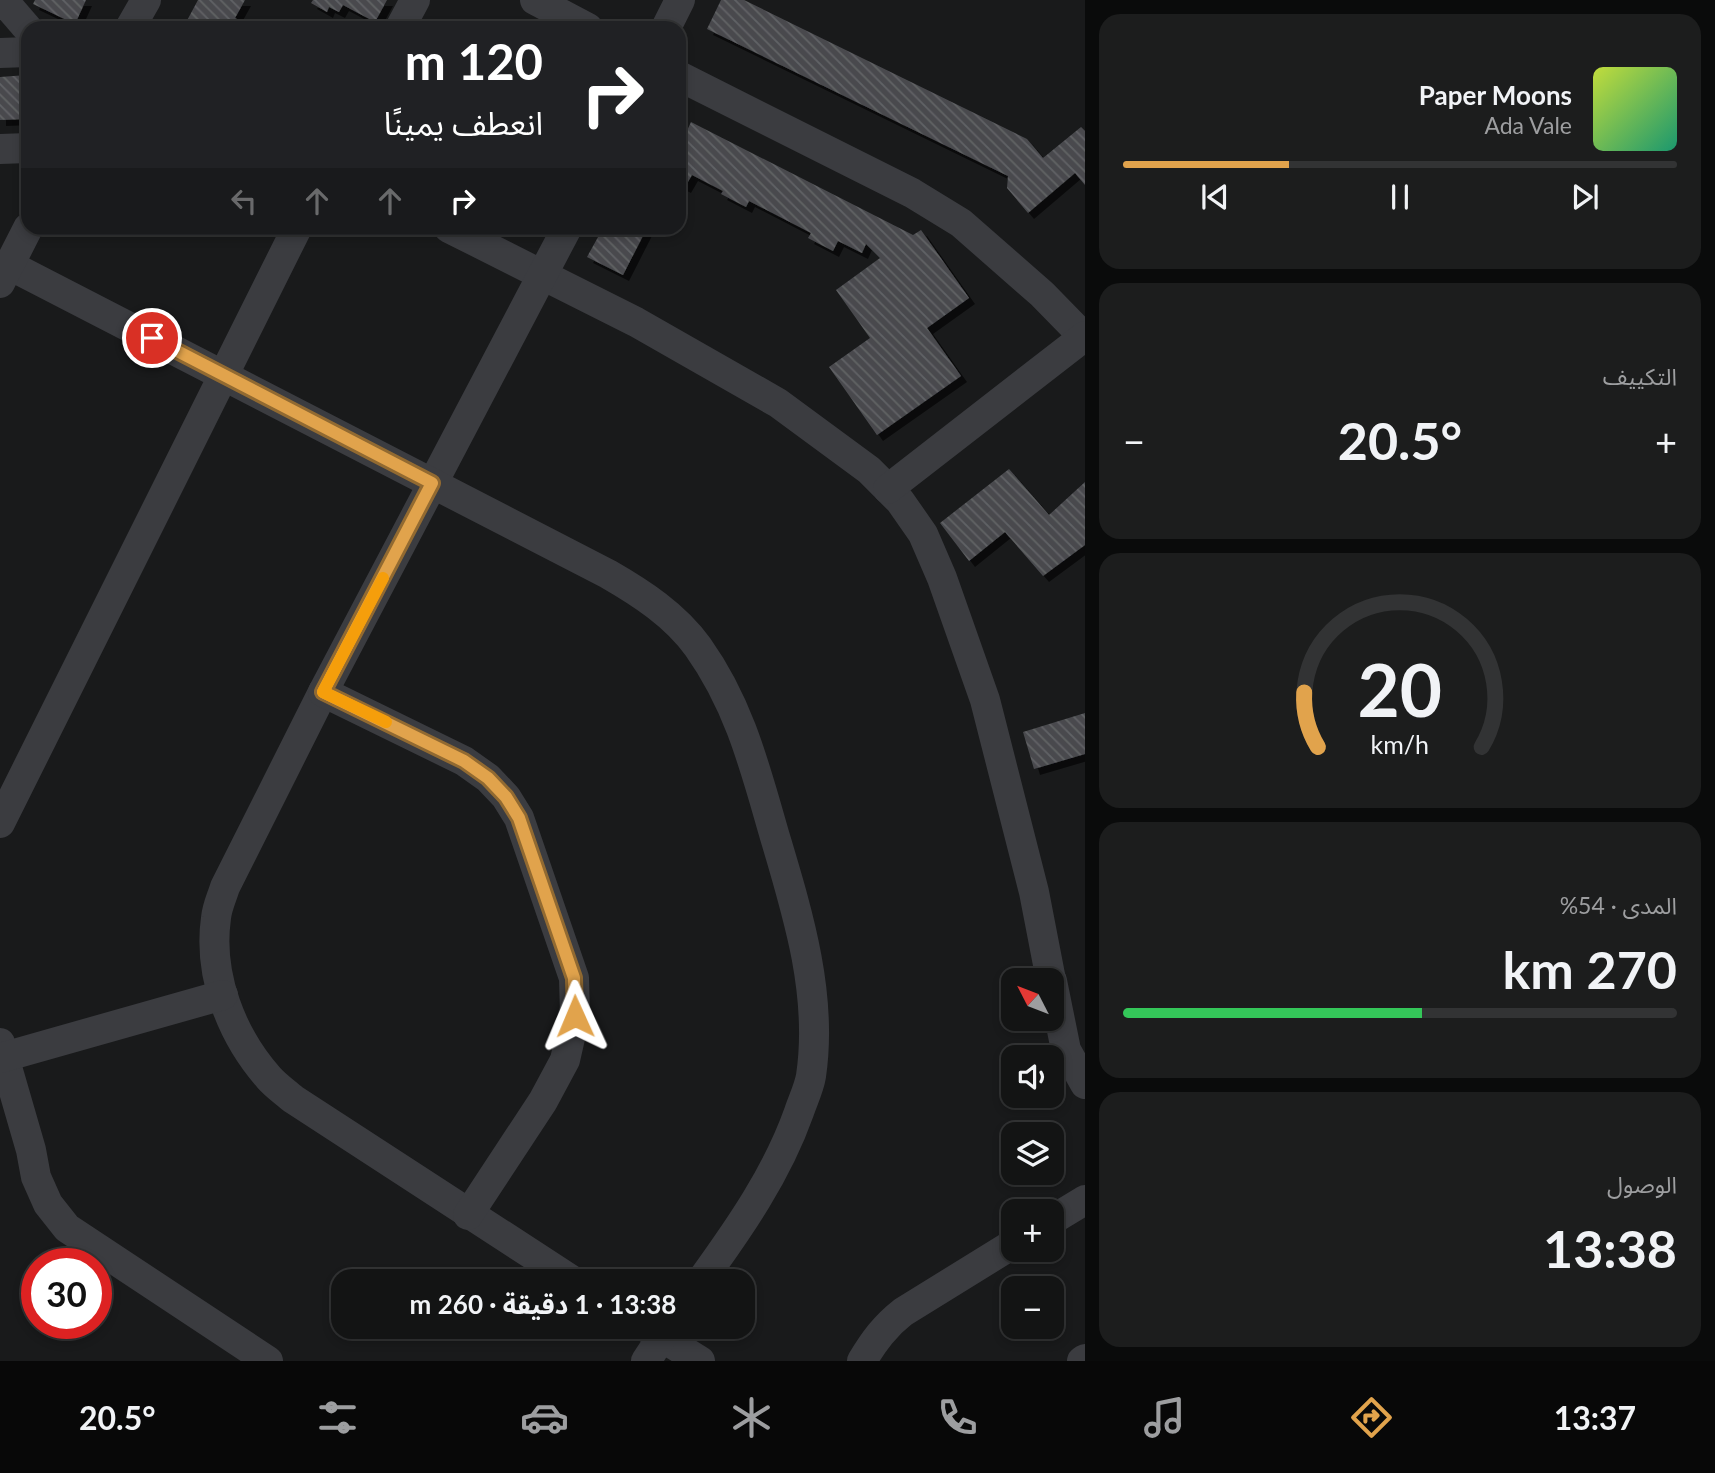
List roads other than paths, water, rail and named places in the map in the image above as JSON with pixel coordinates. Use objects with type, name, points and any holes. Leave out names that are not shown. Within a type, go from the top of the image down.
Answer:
[{"type":"street","points":[[3,0],[21,21]]},
{"type":"street","points":[[134,21],[146,0]]},
{"type":"street","points":[[404,21],[415,0]]},
{"type":"street","points":[[535,0],[575,21]]},
{"type":"street","points":[[670,21],[680,0]]},
{"type":"street","points":[[0,53],[21,52]]},
{"type":"street","points":[[686,80],[912,193],[961,223],[1022,275],[1085,337],[888,489]]},
{"type":"street","points":[[0,149],[21,148]]},
{"type":"street","points":[[24,235],[5,274],[224,374],[638,591],[670,617],[696,644],[722,684],[740,721],[799,918],[810,977],[814,1026],[811,1078],[778,1163],[742,1224],[710,1269]]},
{"type":"street","points":[[0,823],[294,235]]},
{"type":"street","points":[[463,235],[636,322],[778,403],[838,446],[900,500],[923,534],[942,578],[985,700],[1034,892],[1049,968]]},
{"type":"street","points":[[554,1269],[293,1099],[269,1078],[236,1028],[217,973],[215,945],[216,916],[225,887],[323,692],[563,235]]},
{"type":"street","points":[[323,692],[464,761],[488,778],[506,797],[519,818],[574,978],[575,1016],[565,1060],[543,1101],[468,1214]]},
{"type":"street","points":[[223,995],[1,1053],[31,1150],[36,1177],[48,1204],[68,1228],[268,1361]]},
{"type":"street","points":[[1062,1031],[1066,1050],[1085,1084]]},
{"type":"street","points":[[1064,1213],[1085,1200]]},
{"type":"street","points":[[862,1361],[881,1333],[903,1312],[1001,1251]]},
{"type":"street","points":[[657,1339],[700,1361]]}]
